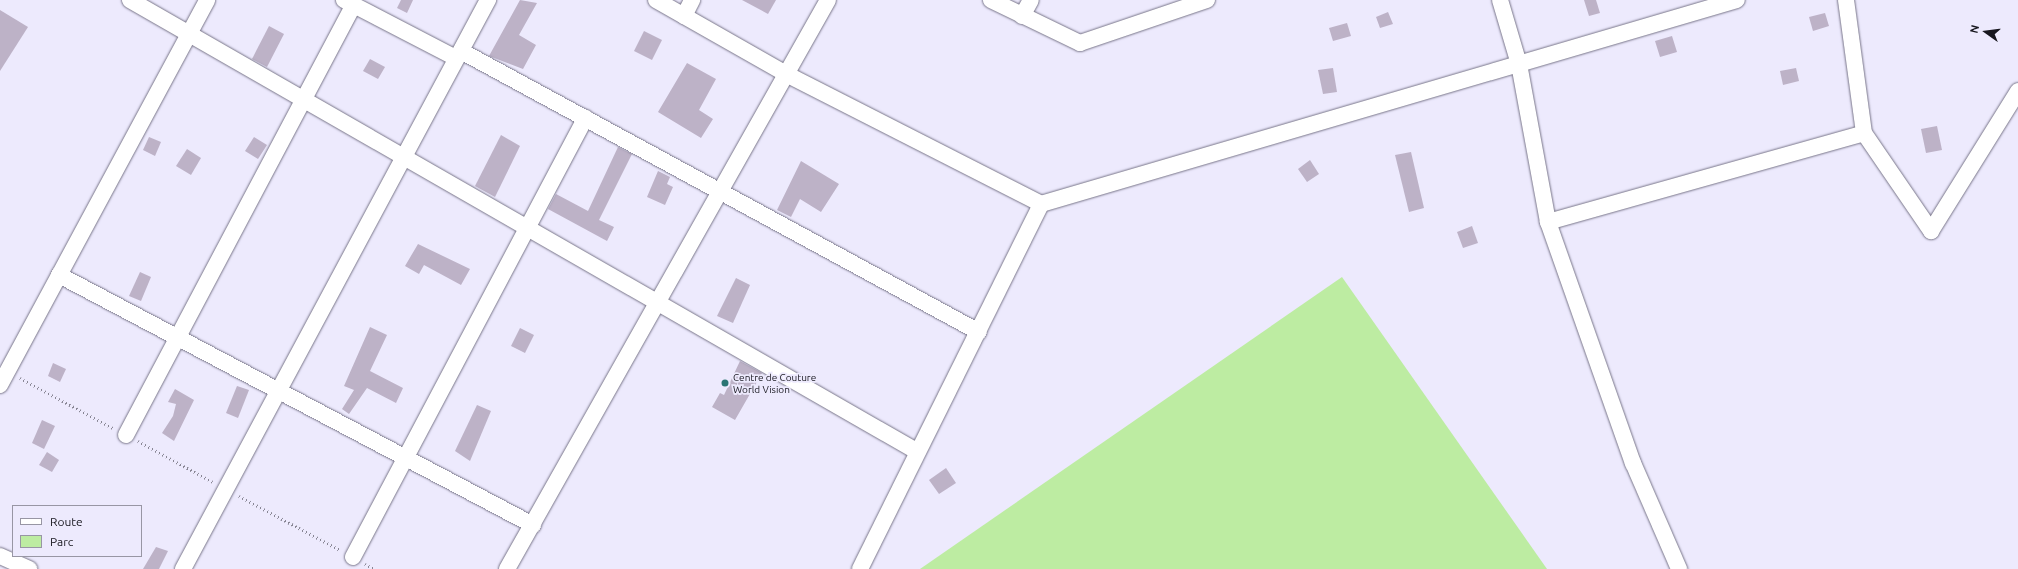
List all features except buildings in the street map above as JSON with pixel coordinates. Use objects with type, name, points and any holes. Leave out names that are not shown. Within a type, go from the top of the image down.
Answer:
[{"type":"street","points":[[130,0],[918,452]]},
{"type":"street","points":[[0,385],[207,0]]},
{"type":"street","points":[[183,569],[488,0]]},
{"type":"street","points":[[656,0],[786,74],[1041,204],[1737,0]]},
{"type":"street","points":[[684,16],[692,0]]},
{"type":"street","points":[[507,569],[828,0]]},
{"type":"street","points":[[992,0],[1022,16],[1080,43],[1207,0]]},
{"type":"street","points":[[1022,16],[1031,0]]},
{"type":"street","points":[[1500,0],[1519,64],[1548,222],[1633,463],[1679,569]]},
{"type":"street","points":[[1846,0],[1864,133],[1931,231],[2018,91]]},
{"type":"street","points":[[126,435],[304,100],[349,3],[459,54],[585,118],[979,332]]},
{"type":"street","points":[[353,557],[585,118]]},
{"type":"street","points":[[1548,222],[1864,133]]},
{"type":"street","points":[[860,569],[979,332],[1041,204]]},
{"type":"street","points":[[59,275],[533,525]]},
{"type":"street","points":[[0,556],[29,569]]},
{"type":"path","points":[[226,489],[375,569]]},
{"type":"green space","points":[[1342,277],[1547,569],[920,569]]},
{"type":"place","name":"Centre de Couture World Vision","points":[[725,383]]}]
